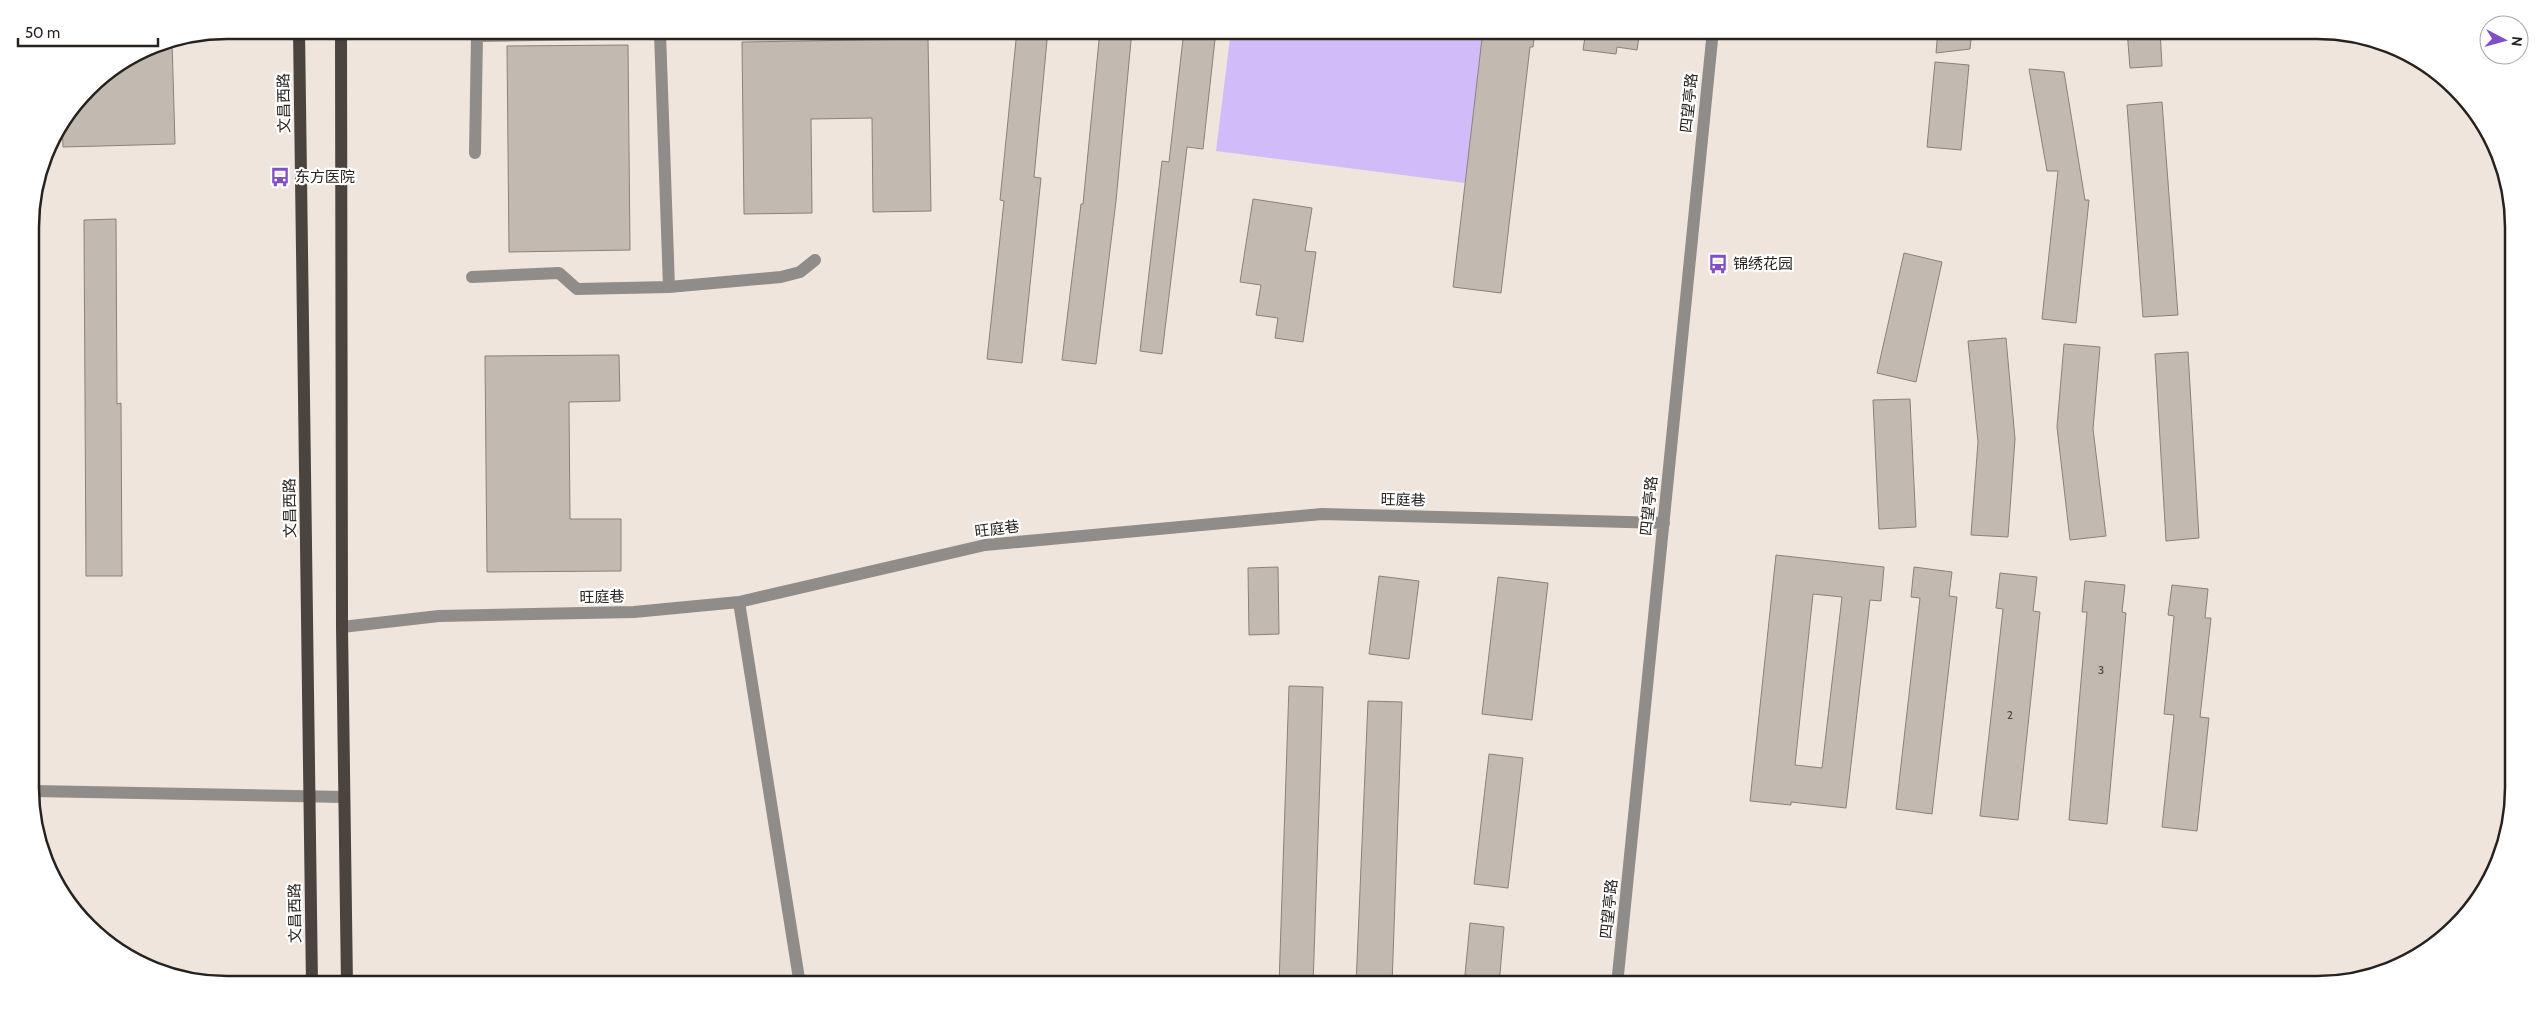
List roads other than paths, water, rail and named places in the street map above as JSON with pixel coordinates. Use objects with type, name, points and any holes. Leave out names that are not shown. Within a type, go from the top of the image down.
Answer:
[{"type":"main road","name":"文昌西路","points":[[299,39],[312,976]]},
{"type":"main road","points":[[341,39],[342,627],[347,976]]},
{"type":"street","points":[[475,153],[477,39]]},
{"type":"street","points":[[660,39],[669,287]]},
{"type":"street","name":"四望亭路","points":[[1618,976],[1712,39]]},
{"type":"street","points":[[472,276],[559,273],[577,289],[669,287],[781,277],[800,272],[815,260]]},
{"type":"street","name":"旺庭巷","points":[[342,627],[439,616],[634,612],[739,602],[985,545],[1322,514],[1664,523]]},
{"type":"street","points":[[739,602],[799,976]]},
{"type":"street","points":[[39,791],[344,797]]},
{"type":"place","name":"东方医院","points":[[280,177]]},
{"type":"place","name":"锦绣花园","points":[[1718,264]]}]
